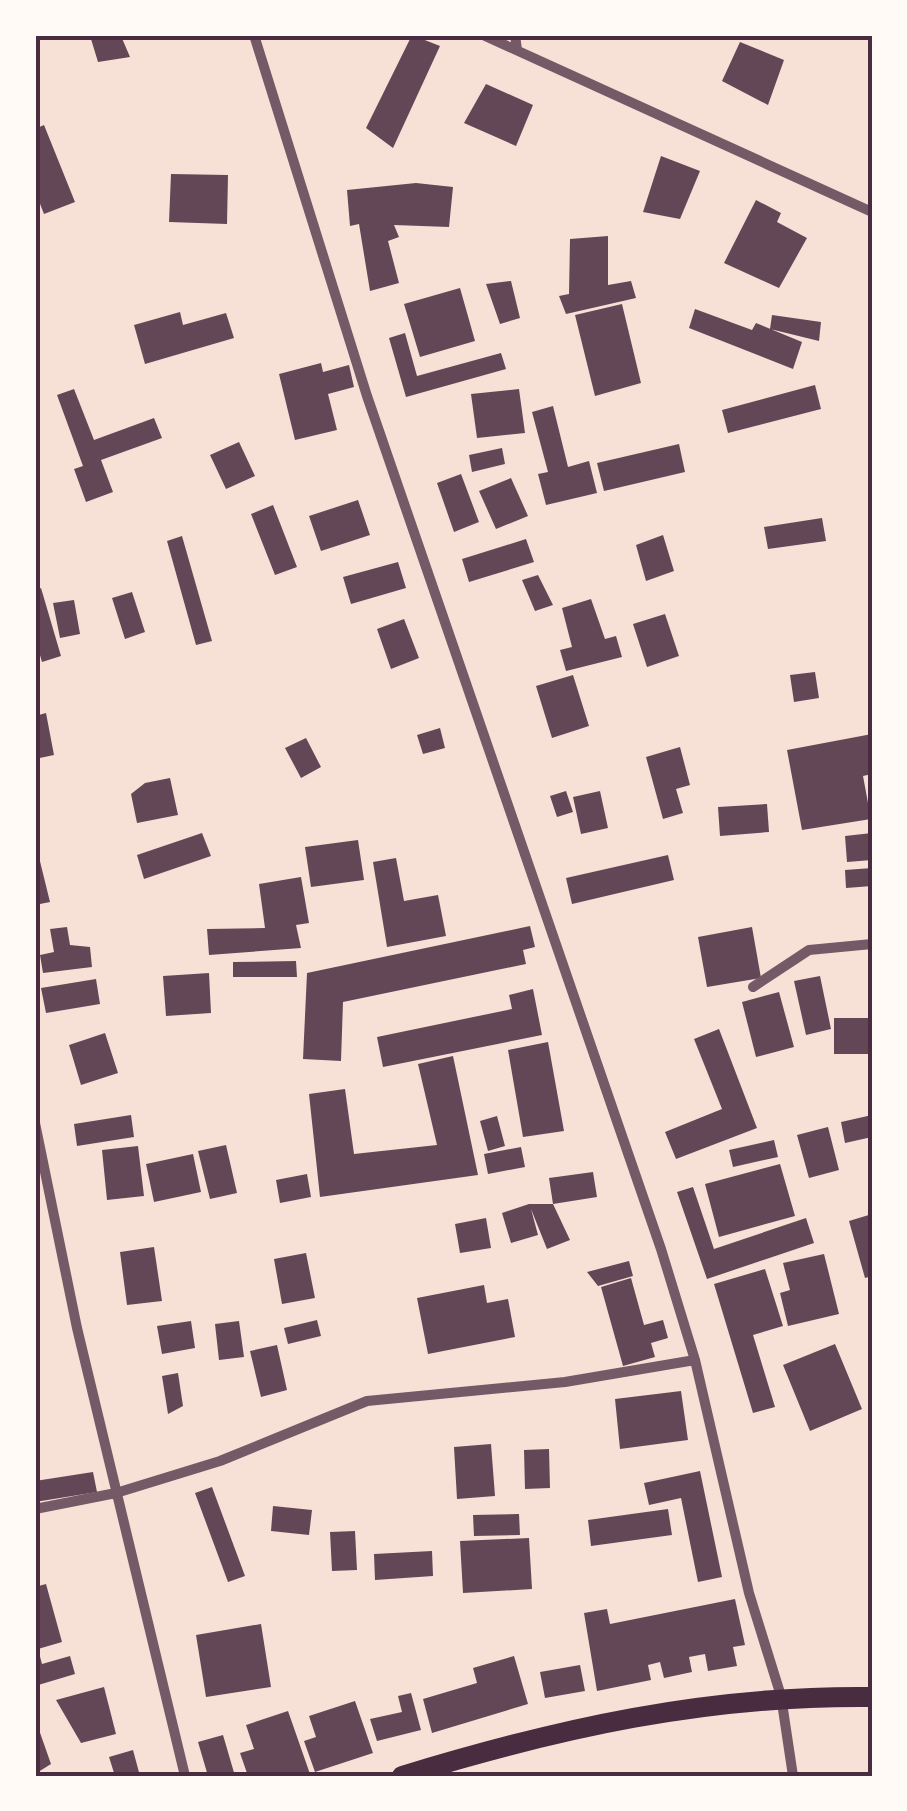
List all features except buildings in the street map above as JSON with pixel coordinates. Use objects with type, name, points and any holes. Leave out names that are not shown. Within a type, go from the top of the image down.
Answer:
[{"type":"main road","points":[[402,1776],[534,1737],[657,1711],[781,1696],[872,1697]]},
{"type":"street","points":[[254,35],[367,396],[520,830],[695,1360],[750,1593],[781,1696],[793,1776]]},
{"type":"street","points":[[483,35],[872,212]]},
{"type":"street","points":[[515,35],[517,50]]},
{"type":"street","points":[[753,987],[809,950],[872,944]]},
{"type":"street","points":[[35,1122],[116,1493],[185,1776]]},
{"type":"street","points":[[35,1508],[116,1493],[220,1460],[367,1402],[565,1382],[695,1360]]}]
